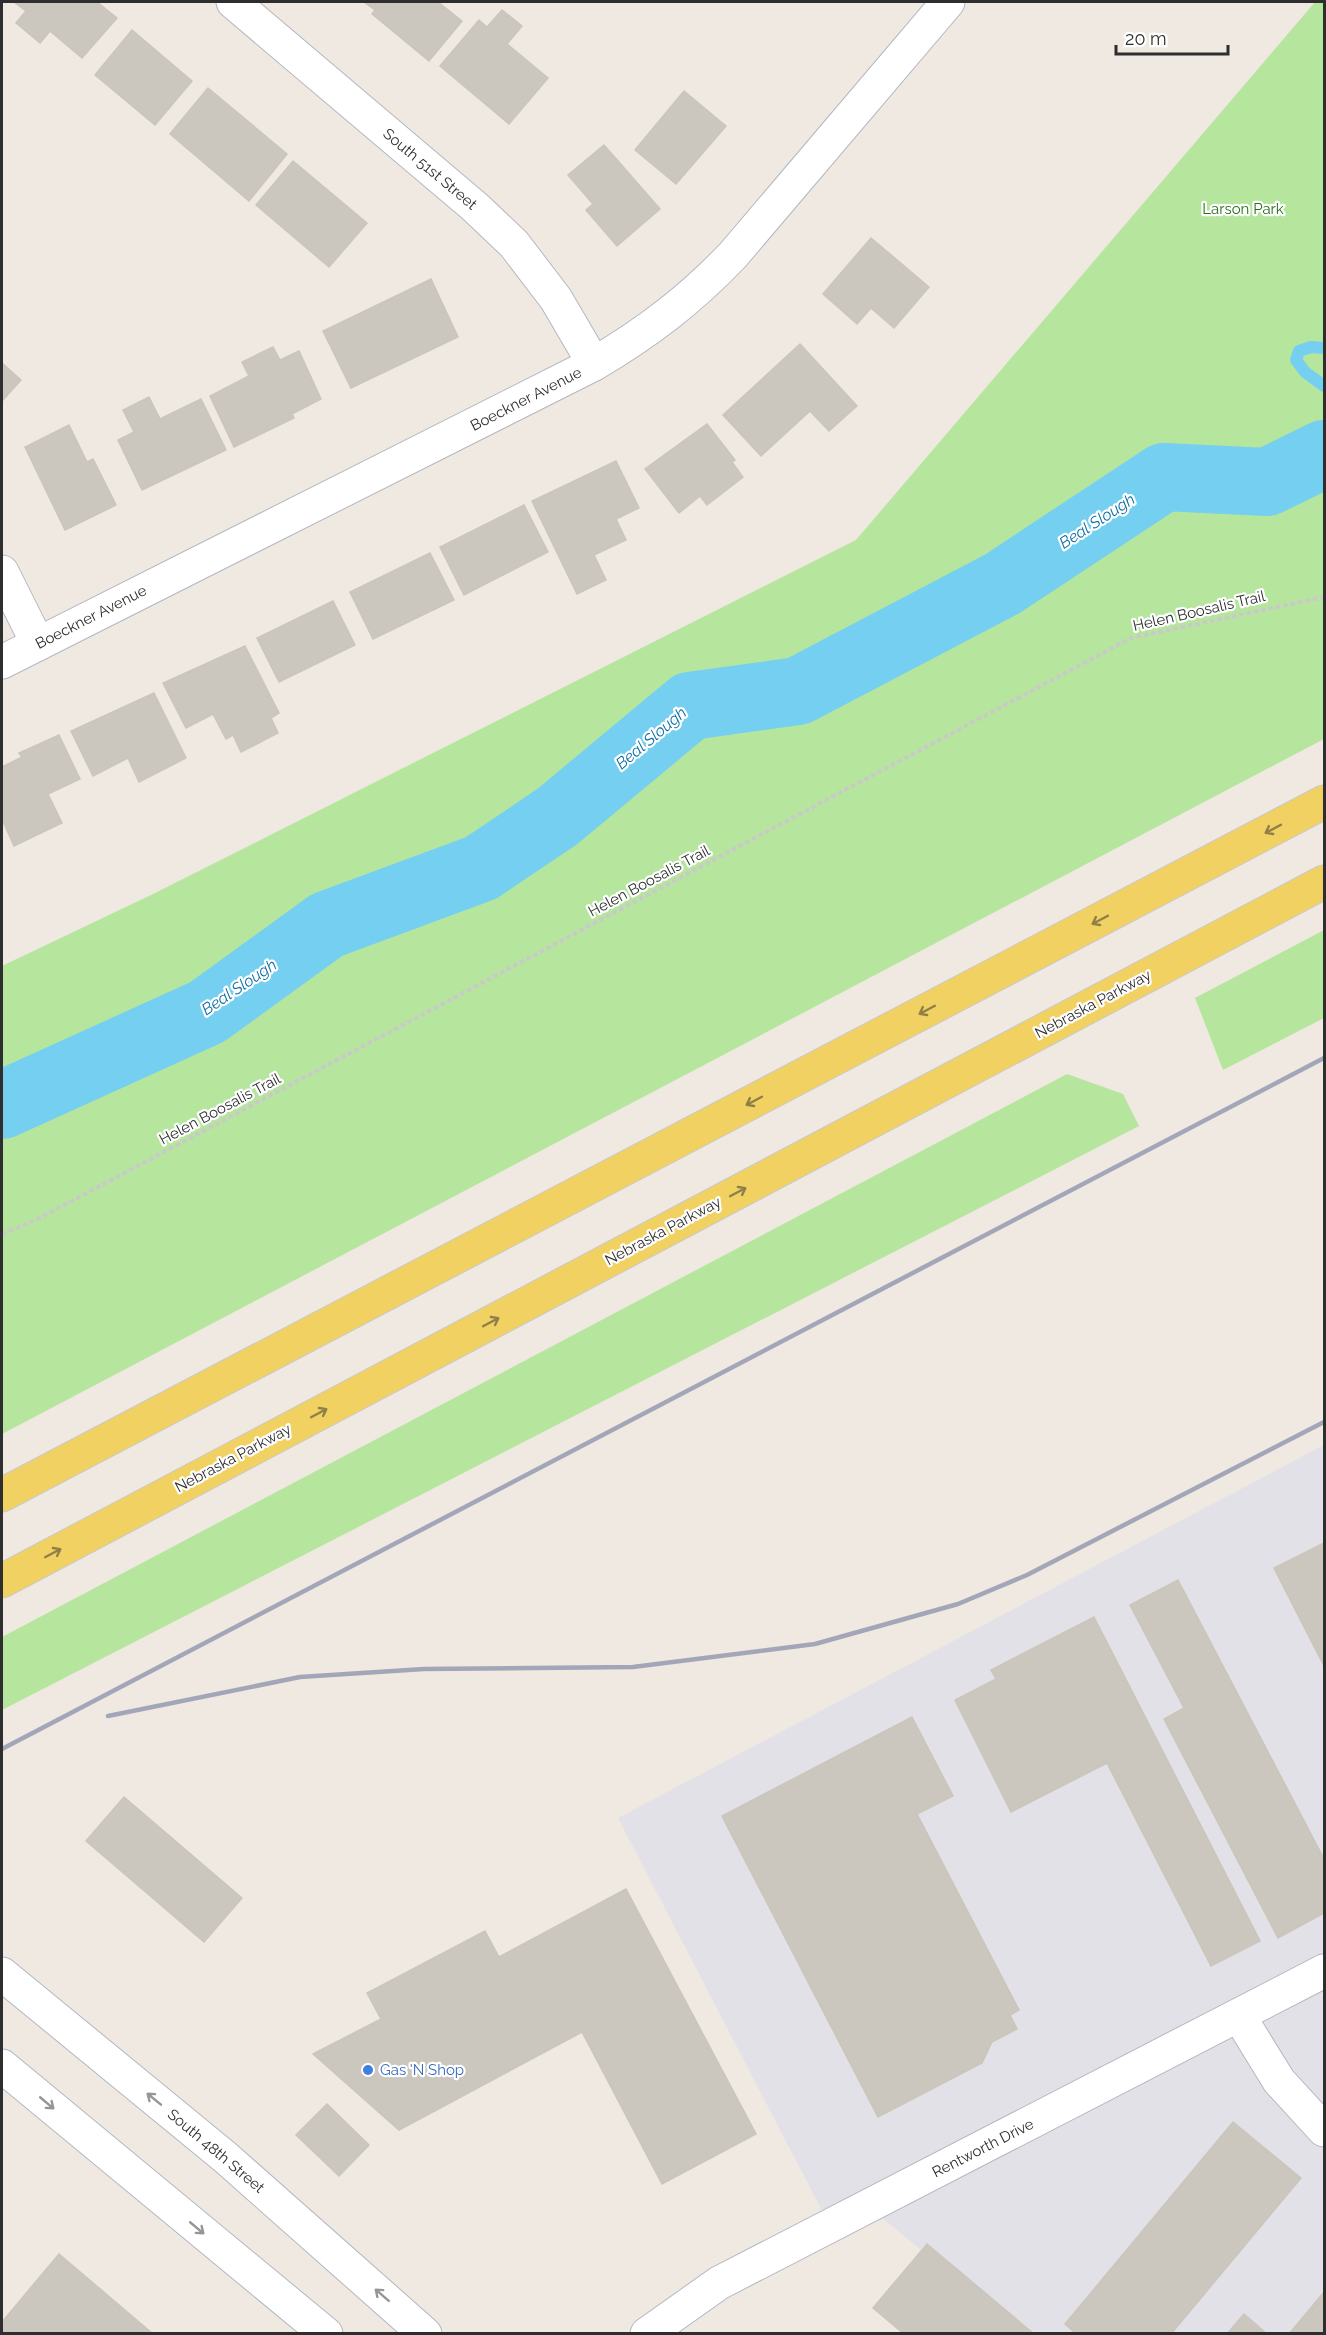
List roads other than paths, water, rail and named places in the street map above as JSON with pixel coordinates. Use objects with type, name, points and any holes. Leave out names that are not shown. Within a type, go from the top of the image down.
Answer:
[{"type":"main road","points":[[2,1495],[1324,802]]},
{"type":"main road","name":"Nebraska Parkway","points":[[2,1581],[1324,882]]},
{"type":"street","name":"South 51st Street","points":[[233,2],[475,207],[514,244],[556,299],[594,364]]},
{"type":"street","name":"Boeckner Avenue","points":[[2,662],[594,364],[645,334],[697,292],[733,255],[948,2]]},
{"type":"street","points":[[2,572],[38,644]]},
{"type":"street","name":"Rentworth Drive","points":[[647,2334],[720,2283],[1324,1971]]},
{"type":"street","name":"South 48th Street","points":[[2,1974],[225,2157],[425,2334]]},
{"type":"street","points":[[1239,2016],[1279,2081],[1324,2130]]},
{"type":"street","points":[[2,2066],[326,2334]]},
{"type":"waterway","points":[[1324,348],[1311,347],[1299,351],[1296,360],[1305,372],[1324,386]]},
{"type":"waterway","name":"Beal Slough","points":[[2,1105],[207,1012],[327,925],[481,868],[558,816],[690,706],[798,691],[1002,584],[1164,477],[1267,482],[1324,454]]},
{"type":"railway","points":[[2,1749],[1324,1058]]},
{"type":"railway","points":[[108,1716],[300,1677],[424,1669],[633,1667],[815,1644],[958,1604],[1027,1575],[1324,1422]]},
{"type":"place","name":"Gas 'N Shop","points":[[368,2070]]},
{"type":"park label","name":"Larson Park","points":[[1243,209]]}]
